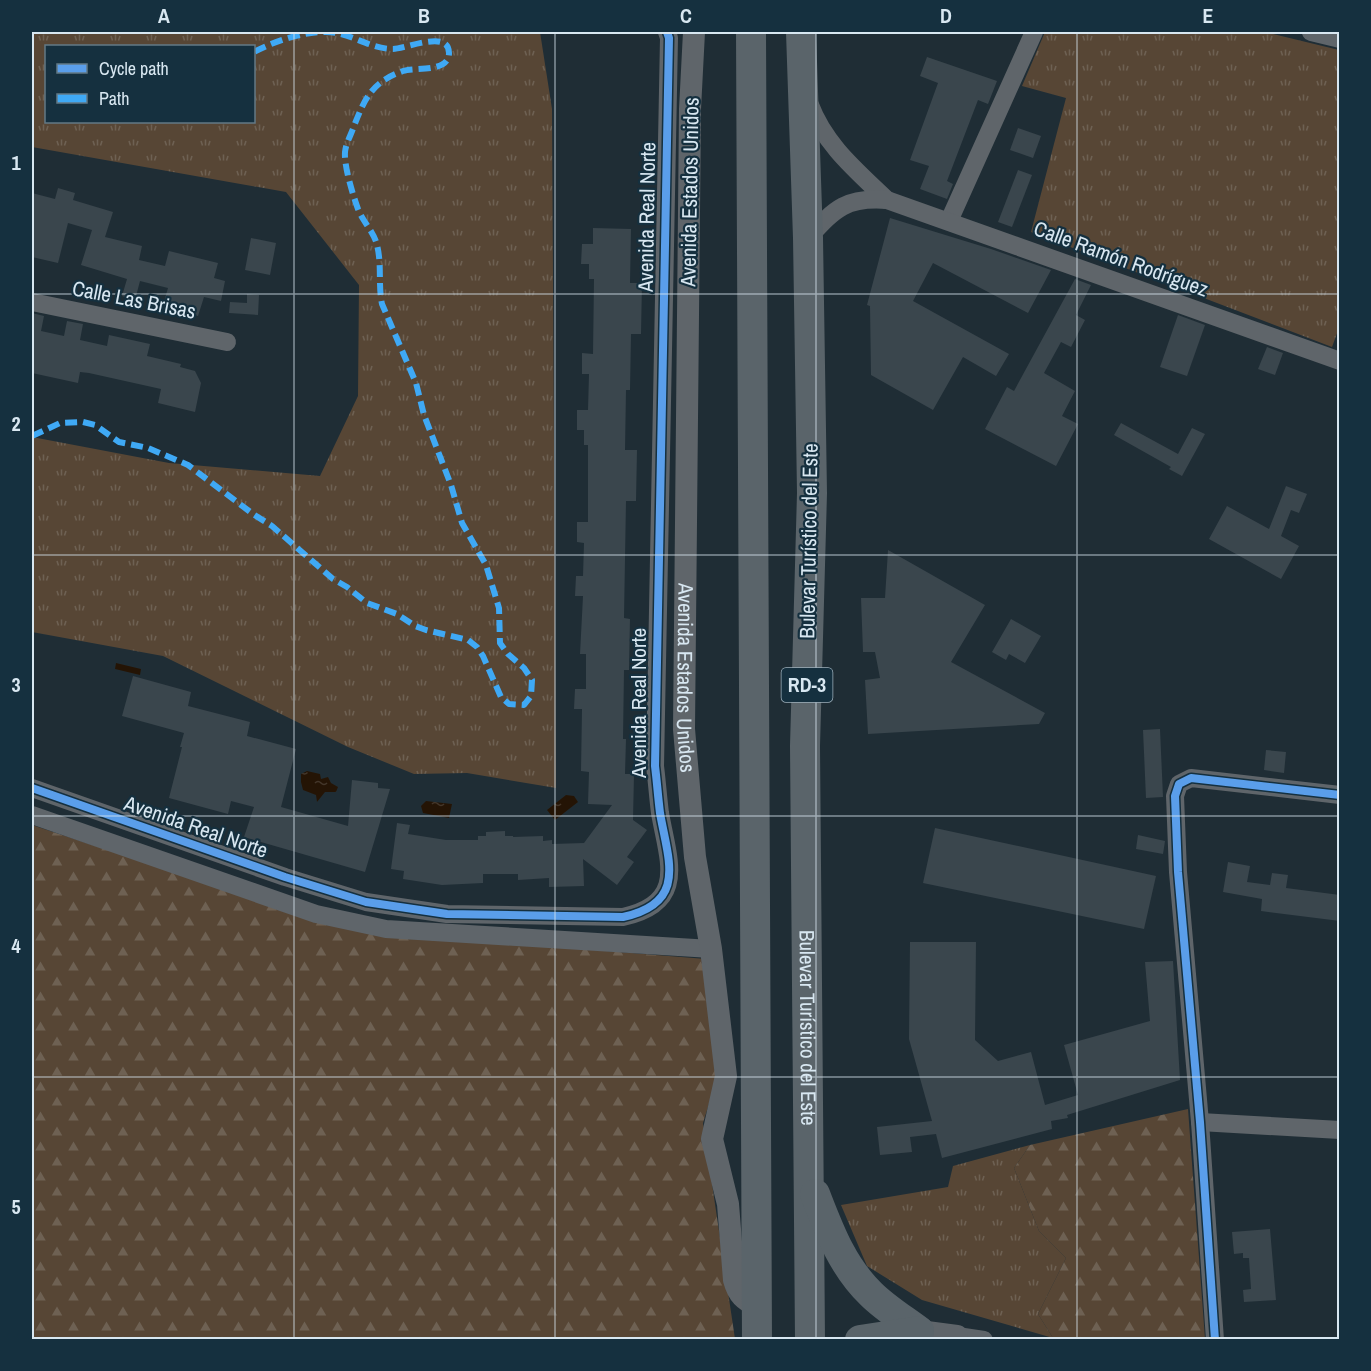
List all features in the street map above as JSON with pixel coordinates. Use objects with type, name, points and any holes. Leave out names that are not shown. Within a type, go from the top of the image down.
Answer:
[{"type":"highway","name":"RD-3","points":[[752,32],[757,1340]]},
{"type":"highway","name":"Bulevar Turístico del Este","points":[[801,32],[812,493],[805,746],[810,1340]]},
{"type":"highway","points":[[808,1174],[831,1237],[848,1268],[871,1295],[919,1331]]},
{"type":"highway","points":[[860,1340],[919,1331]]},
{"type":"street","name":"Avenida Real Norte","points":[[32,788],[285,877],[366,902],[447,914],[623,917],[639,913],[652,906],[663,894],[669,880],[671,864],[660,812],[655,766],[669,38],[667,32]]},
{"type":"street","name":"Avenida Estados Unidos","points":[[694,32],[690,110],[684,729],[695,857],[711,950],[726,1076],[712,1139],[728,1204],[737,1292],[746,1301],[758,1307]]},
{"type":"street","points":[[949,221],[1034,32]]},
{"type":"street","points":[[1311,32],[1340,39]]},
{"type":"street","points":[[803,87],[816,121],[837,151],[887,200]]},
{"type":"street","points":[[807,238],[828,216],[845,204],[866,198],[887,200]]},
{"type":"street","name":"Calle Ramón Rodríguez","points":[[887,200],[1340,360]]},
{"type":"street","name":"Calle Las Brisas","points":[[32,302],[227,342]]},
{"type":"street","points":[[1215,1340],[1200,1122],[1178,872],[1175,796],[1179,784],[1191,778],[1340,795]]},
{"type":"street","points":[[32,815],[316,914],[386,929],[711,950]]},
{"type":"street","points":[[1200,1122],[1340,1130]]},
{"type":"street","points":[[919,1331],[956,1338],[984,1340]]},
{"type":"green space","points":[[32,32],[540,32],[552,109],[556,788],[467,773],[414,774],[348,747],[163,656],[32,632],[32,437],[169,463],[320,476],[358,396],[359,285],[286,192],[32,147]]},
{"type":"green space","points":[[1045,32],[1265,32],[1339,50],[1340,325],[1332,347],[1031,232],[1066,98],[1022,86]]},
{"type":"green space","points":[[32,825],[379,936],[706,959],[717,1078],[703,1123],[735,1339],[32,1340]]},
{"type":"green space","points":[[1188,1109],[1205,1339],[1053,1338],[1038,1314],[1066,1258],[1039,1231],[1014,1168],[1030,1145]]},
{"type":"green space","points":[[1030,1145],[1014,1168],[1039,1231],[1066,1258],[1038,1314],[1053,1338],[922,1300],[867,1266],[841,1205],[948,1187],[953,1166]]},
{"type":"water","points":[[116,663],[141,669],[140,675],[115,669]]},
{"type":"water","points":[[307,771],[320,774],[321,779],[328,777],[331,783],[338,787],[336,792],[325,792],[317,802],[316,795],[303,790],[301,774]]},
{"type":"water","points":[[566,795],[574,796],[578,802],[555,820],[547,810]]},
{"type":"water","points":[[426,801],[452,804],[449,818],[423,813],[421,806]]},
{"type":"building","points":[[927,57],[997,81],[988,104],[978,100],[947,181],[953,184],[947,199],[920,189],[929,166],[910,160],[938,83],[920,76]]},
{"type":"building","points":[[1018,128],[1041,136],[1033,158],[1010,150]]},
{"type":"building","points":[[1018,170],[1032,175],[1012,227],[998,222]]},
{"type":"building","points":[[58,188],[75,193],[73,200],[113,212],[105,237],[142,246],[139,260],[165,266],[169,251],[218,263],[214,278],[225,281],[221,301],[204,297],[198,316],[163,305],[168,288],[140,281],[135,300],[122,296],[127,279],[81,265],[92,230],[68,223],[58,263],[32,257],[32,193],[55,199]]},
{"type":"building","points":[[890,218],[1051,270],[1028,313],[933,263],[913,301],[1009,354],[996,376],[963,357],[933,410],[871,375],[870,306],[867,305]]},
{"type":"building","points":[[593,228],[631,229],[630,283],[642,283],[641,334],[631,334],[630,390],[626,390],[625,450],[637,450],[636,501],[626,501],[624,618],[630,619],[629,670],[624,670],[623,739],[626,739],[625,774],[634,774],[633,820],[647,830],[627,857],[634,862],[617,885],[583,859],[584,886],[549,887],[549,878],[518,880],[518,874],[483,874],[483,883],[442,885],[403,879],[404,871],[391,869],[397,823],[410,825],[408,834],[446,840],[478,840],[478,836],[486,836],[486,832],[505,831],[505,836],[543,836],[543,841],[552,840],[552,844],[584,843],[612,805],[588,804],[589,772],[581,771],[582,709],[574,709],[575,689],[586,689],[586,654],[580,654],[583,596],[575,596],[576,576],[583,576],[584,543],[577,542],[577,522],[588,522],[588,445],[584,445],[584,430],[577,430],[577,410],[588,410],[589,374],[582,374],[582,353],[593,354],[594,279],[589,279],[589,264],[581,264],[582,244],[593,244]]},
{"type":"building","points":[[251,238],[276,243],[270,275],[245,270]]},
{"type":"building","points":[[1075,279],[1091,285],[1076,315],[1085,320],[1071,347],[1061,342],[1044,373],[1075,391],[1062,416],[1078,424],[1056,466],[985,429],[1007,387],[1014,391]]},
{"type":"building","points":[[247,294],[259,295],[258,315],[229,313],[230,302],[247,303]]},
{"type":"building","points":[[32,313],[44,316],[41,331],[64,336],[67,321],[83,324],[80,340],[107,346],[109,335],[150,344],[147,356],[181,364],[180,367],[195,371],[201,383],[195,412],[158,403],[161,389],[89,373],[80,372],[78,383],[32,373]]},
{"type":"building","points":[[1178,315],[1205,325],[1187,376],[1160,367]]},
{"type":"building","points":[[1267,347],[1283,353],[1275,375],[1258,369]]},
{"type":"building","points":[[1121,423],[1178,454],[1192,428],[1205,434],[1182,476],[1169,469],[1171,467],[1114,435]]},
{"type":"building","points":[[1286,486],[1307,494],[1299,513],[1291,510],[1281,536],[1299,546],[1281,579],[1209,539],[1227,506],[1269,529]]},
{"type":"building","points":[[888,550],[985,605],[951,662],[1045,713],[1039,724],[868,734],[865,680],[880,678],[875,652],[863,652],[861,598],[885,598]]},
{"type":"building","points":[[1011,619],[1041,636],[1025,663],[1009,654],[1006,660],[992,652]]},
{"type":"building","points":[[133,676],[191,692],[188,706],[250,722],[247,736],[296,749],[281,807],[348,826],[352,780],[378,783],[378,788],[390,789],[365,872],[244,837],[254,807],[231,801],[228,814],[169,798],[184,733],[122,716]]},
{"type":"building","points":[[1160,729],[1163,797],[1146,798],[1143,730]]},
{"type":"building","points":[[1266,750],[1286,752],[1284,773],[1264,770]]},
{"type":"building","points":[[935,828],[1156,876],[1144,929],[923,883]]},
{"type":"building","points":[[1138,835],[1165,841],[1163,854],[1136,849]]},
{"type":"building","points":[[1228,862],[1250,866],[1247,882],[1270,885],[1272,873],[1288,875],[1286,888],[1340,895],[1340,921],[1261,911],[1262,899],[1223,892]]},
{"type":"building","points":[[910,942],[976,942],[975,1040],[998,1061],[1031,1052],[1045,1105],[1078,1095],[1064,1045],[1150,1021],[1145,962],[1173,961],[1180,1080],[1067,1115],[1068,1118],[1051,1121],[1052,1129],[942,1158],[936,1134],[910,1137],[912,1152],[880,1155],[877,1127],[932,1121],[909,1039]]},
{"type":"building","points":[[1270,1229],[1276,1300],[1244,1302],[1243,1290],[1251,1289],[1249,1258],[1243,1258],[1243,1253],[1234,1254],[1232,1232]]},
{"type":"marked path","points":[[32,436],[60,423],[83,422],[95,425],[119,442],[148,448],[188,465],[272,526],[333,579],[367,603],[397,614],[415,626],[468,640],[483,656],[501,697],[509,704],[524,705],[531,696],[532,680],[500,643],[499,608],[486,565],[462,523],[451,485],[424,415],[416,383],[382,304],[377,245],[358,209],[346,165],[347,142],[371,92],[392,75],[443,64],[448,59],[447,46],[435,41],[393,49],[372,45],[337,33],[321,32],[285,39],[255,52]]},
{"type":"cycle path","points":[[32,788],[285,877],[366,902],[447,914],[623,917],[644,910],[657,901],[665,890],[669,877],[655,766],[669,38],[667,32]]},
{"type":"cycle path","points":[[1215,1340],[1200,1122],[1178,872],[1175,796],[1179,784],[1191,778],[1340,795]]}]
